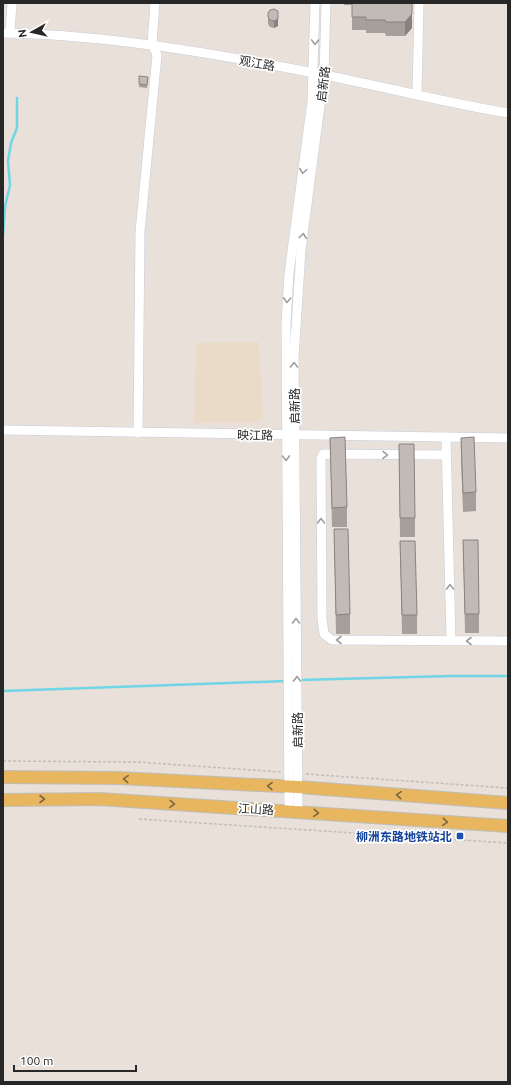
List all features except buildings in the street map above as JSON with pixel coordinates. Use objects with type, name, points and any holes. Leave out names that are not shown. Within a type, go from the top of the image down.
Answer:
[{"type":"main road","name":"江山路","points":[[3,777],[118,778],[293,787],[508,803]]},
{"type":"main road","name":"江山路","points":[[3,800],[99,799],[508,826]]},
{"type":"street","points":[[6,33],[12,3]]},
{"type":"street","points":[[138,433],[140,232],[157,55],[152,44],[155,3]]},
{"type":"street","name":"启新路","points":[[293,811],[290,436],[285,355],[288,282],[312,101],[315,3]]},
{"type":"street","name":"启新路","points":[[290,436],[297,292],[324,75],[326,3]]},
{"type":"street","points":[[416,94],[419,3]]},
{"type":"street","name":"观江路","points":[[6,33],[36,33],[152,44],[314,73],[508,114]]},
{"type":"street","name":"映江路","points":[[3,430],[290,436],[508,438]]},
{"type":"street","points":[[446,437],[451,640]]},
{"type":"street","points":[[447,455],[323,454],[321,459],[322,619],[324,634],[332,640],[508,641]]},
{"type":"path","points":[[3,761],[131,762],[508,788]]},
{"type":"path","points":[[139,819],[508,843]]},
{"type":"shaded area","points":[[259,342],[263,419],[253,423],[194,423],[196,343]]},
{"type":"waterway","points":[[3,235],[5,207],[10,185],[8,161],[11,143],[17,128],[17,98]]},
{"type":"waterway","points":[[299,680],[508,676]]},
{"type":"waterway","points":[[3,691],[286,681]]},
{"type":"place","name":"柳洲东路地铁站北","points":[[460,836]]}]
